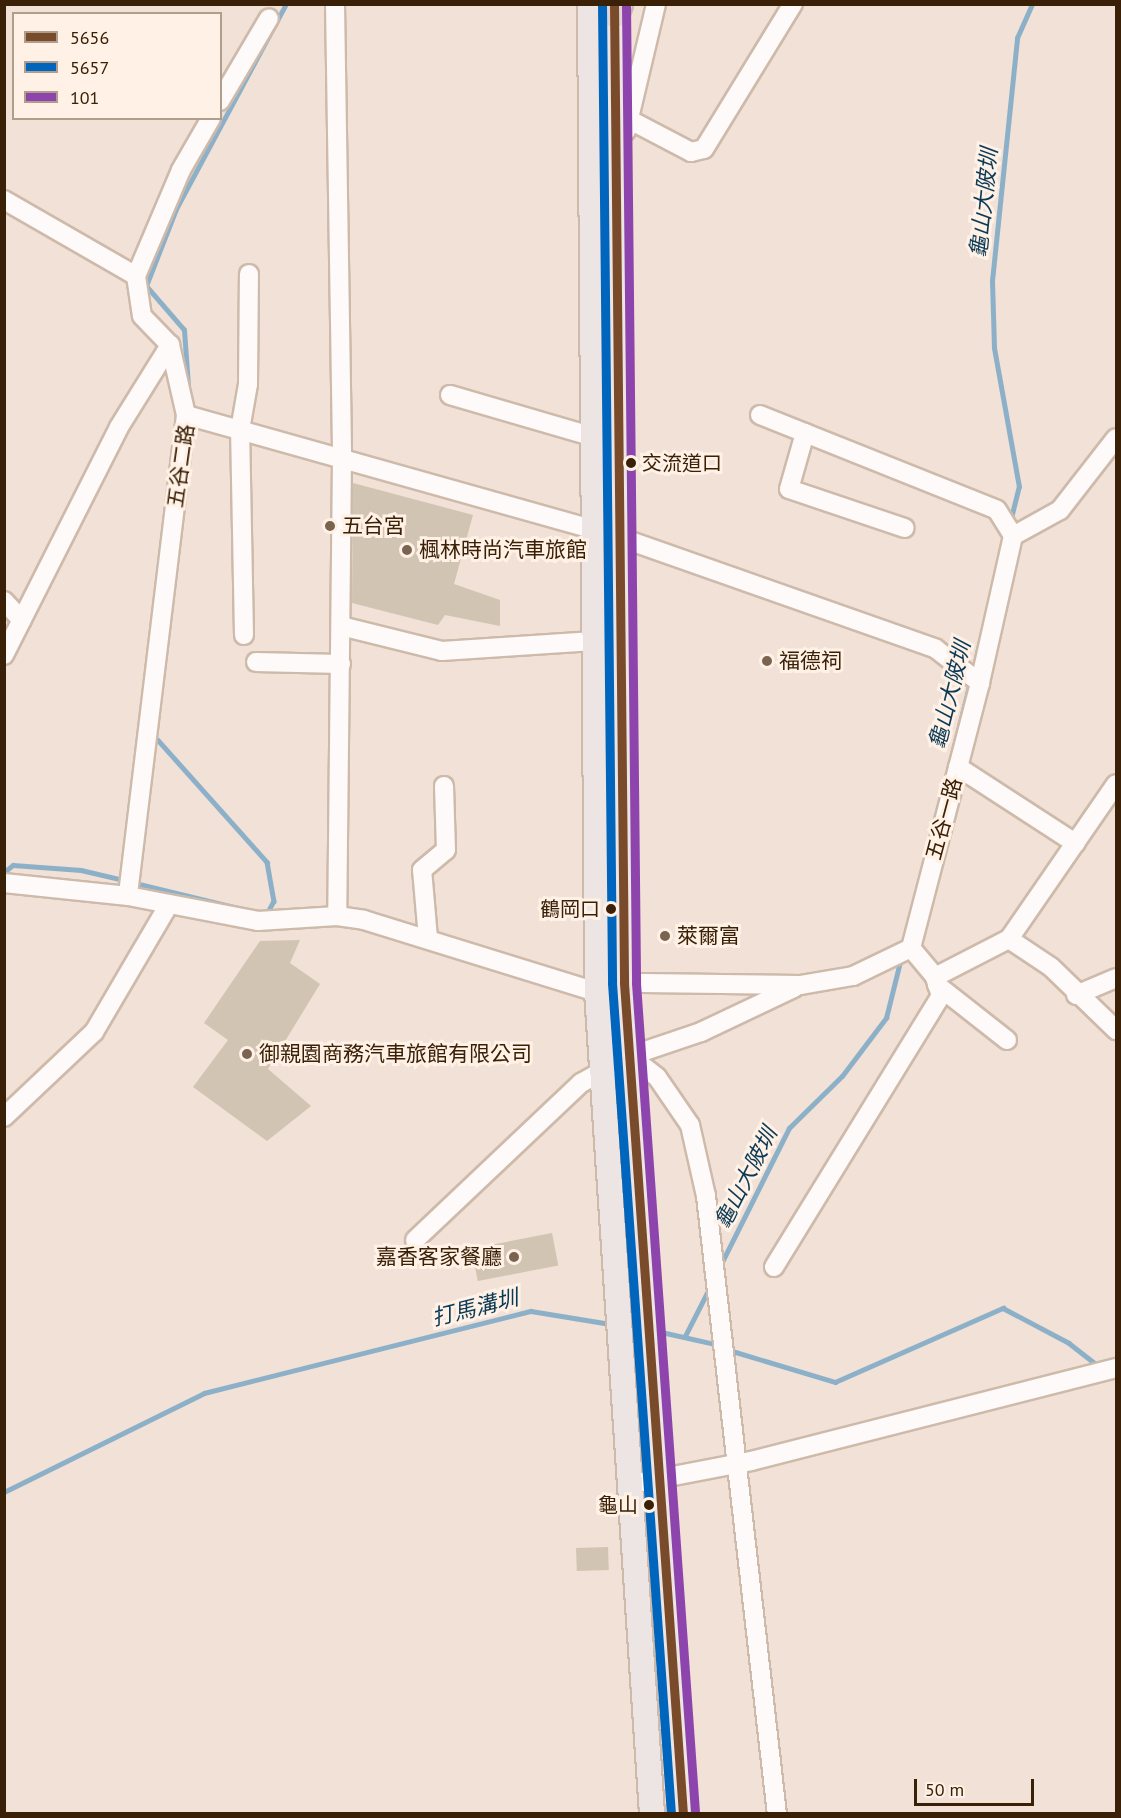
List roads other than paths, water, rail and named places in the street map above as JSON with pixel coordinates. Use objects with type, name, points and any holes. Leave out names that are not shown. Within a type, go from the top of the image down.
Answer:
[{"type":"main road","points":[[609,7],[624,983],[654,1368],[683,1814]]},
{"type":"main road","points":[[609,7],[590,436],[597,992],[605,1067],[652,1814]]},
{"type":"main road","points":[[597,992],[624,983]]},
{"type":"street","points":[[335,4],[342,459],[337,916]]},
{"type":"street","points":[[612,172],[630,120],[656,4]]},
{"type":"street","points":[[630,120],[691,152],[704,149],[793,4]]},
{"type":"street","points":[[222,98],[269,18]]},
{"type":"street","points":[[186,415],[170,345],[142,316],[136,276],[181,170],[210,120]]},
{"type":"street","points":[[4,200],[136,276]]},
{"type":"street","points":[[244,635],[240,430],[248,384],[249,274]]},
{"type":"street","points":[[4,655],[119,427],[170,345]]},
{"type":"street","points":[[450,395],[590,436]]},
{"type":"street","name":"五谷二路","points":[[129,891],[186,415],[591,529]]},
{"type":"street","points":[[760,415],[997,510],[1010,531],[1060,510],[1116,438]]},
{"type":"street","points":[[806,433],[789,489],[904,528]]},
{"type":"street","name":"五谷一路","points":[[911,948],[980,684],[1010,531]]},
{"type":"street","points":[[616,536],[936,648],[980,684]]},
{"type":"street","points":[[4,601],[22,620]]},
{"type":"street","points":[[341,626],[442,651],[594,641]]},
{"type":"street","points":[[256,662],[341,664]]},
{"type":"street","points":[[958,767],[1075,843]]},
{"type":"street","points":[[936,981],[1009,939],[1116,784]]},
{"type":"street","points":[[428,938],[422,870],[446,850],[444,786]]},
{"type":"street","points":[[11,883],[129,891],[169,904],[258,921],[337,916],[428,938],[597,992]]},
{"type":"street","points":[[4,1117],[94,1032],[169,904]]},
{"type":"street","points":[[1009,939],[1051,967],[1076,995],[1116,1030]]},
{"type":"street","points":[[624,983],[800,985],[853,976],[911,948],[936,981],[1006,1040]]},
{"type":"street","points":[[1076,995],[1116,978]]},
{"type":"street","points":[[774,1268],[941,996],[936,981]]},
{"type":"street","points":[[415,1240],[581,1083],[605,1067],[701,1032],[800,985]]},
{"type":"street","points":[[630,1056],[657,1077],[690,1125],[710,1237],[777,1814]]},
{"type":"street","points":[[632,1484],[735,1464],[1045,1388],[1116,1368]]},
{"type":"waterway","points":[[188,386],[184,330],[146,286],[176,209],[286,4]]},
{"type":"waterway","name":"龜山大陂圳","points":[[1010,522],[1019,487],[994,348],[992,281],[1017,38],[1032,4]]},
{"type":"waterway","name":"龜山大陂圳","points":[[973,671],[980,641]]},
{"type":"waterway","name":"龜山大陂圳","points":[[949,767],[970,682]]},
{"type":"waterway","points":[[158,740],[267,862],[274,901],[267,914]]},
{"type":"waterway","points":[[4,872],[13,865],[81,870],[124,880]]},
{"type":"waterway","points":[[135,883],[247,910]]},
{"type":"waterway","name":"龜山大陂圳","points":[[720,1266],[789,1128],[842,1076],[886,1018],[901,958]]},
{"type":"waterway","name":"龜山大陂圳","points":[[685,1336],[710,1287]]},
{"type":"waterway","name":"打馬溝圳","points":[[729,1350],[835,1382],[1003,1308],[1069,1343],[1098,1366]]},
{"type":"waterway","name":"打馬溝圳","points":[[4,1492],[204,1393],[531,1311],[610,1324]]},
{"type":"waterway","name":"打馬溝圳","points":[[657,1331],[719,1345]]},
{"type":"place","name":"交流道口","points":[[631,463]]},
{"type":"place","name":"五台宮","points":[[330,526]]},
{"type":"place","name":"楓林時尚汽車旅館","points":[[407,550]]},
{"type":"place","name":"福德祠","points":[[767,661]]},
{"type":"place","name":"鶴岡口","points":[[611,909]]},
{"type":"place","name":"萊爾富","points":[[665,936]]},
{"type":"place","name":"御親園商務汽車旅館有限公司","points":[[247,1054]]},
{"type":"place","name":"嘉香客家餐廳","points":[[514,1257]]},
{"type":"place","name":"龜山","points":[[649,1505]]}]
